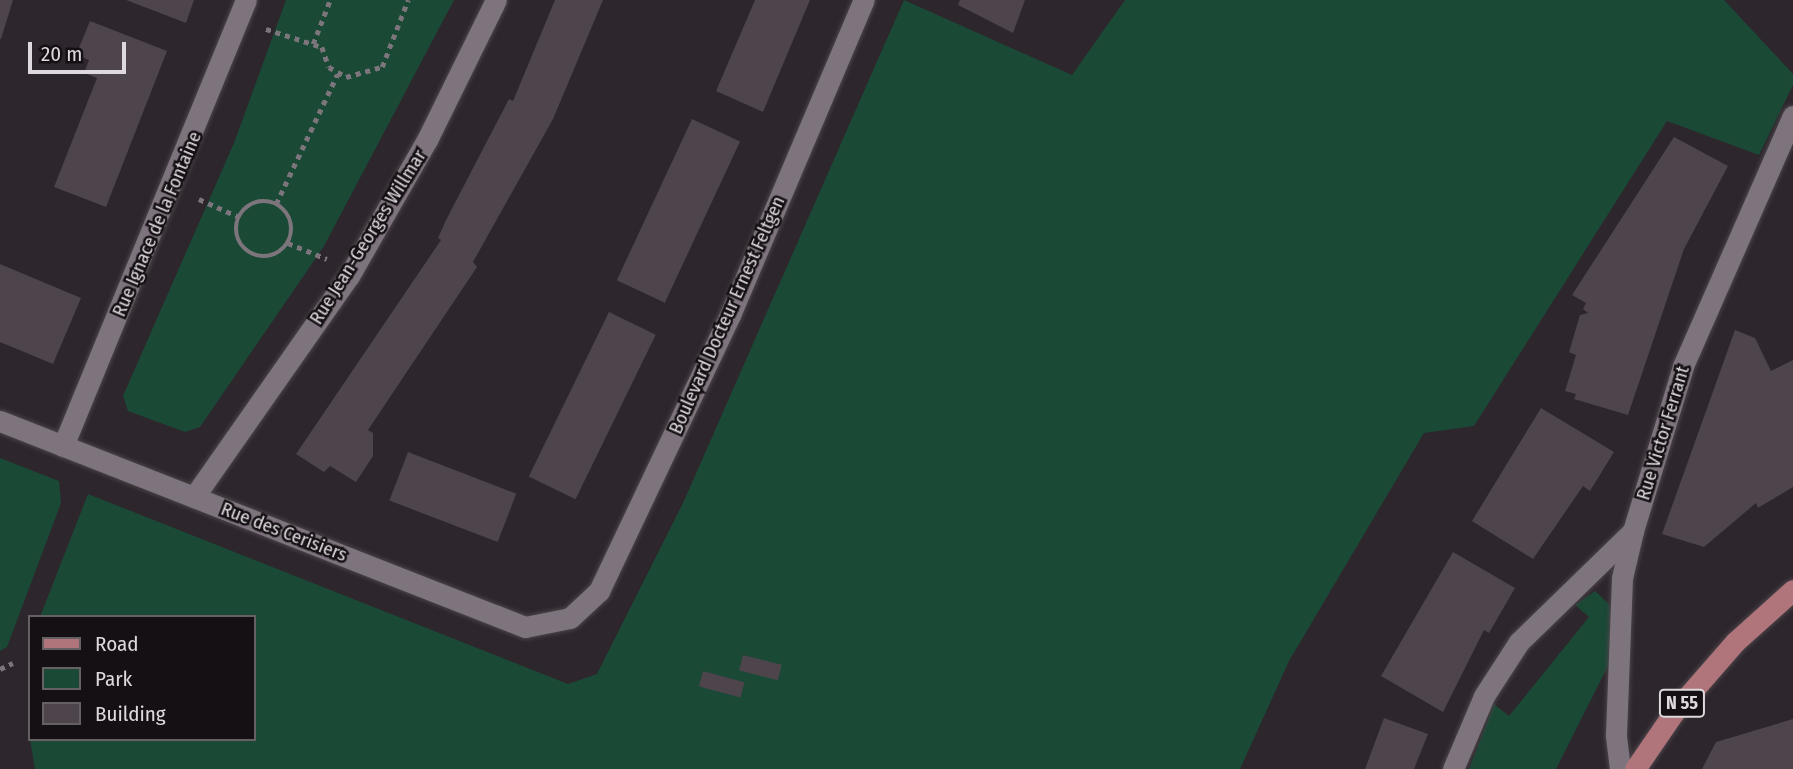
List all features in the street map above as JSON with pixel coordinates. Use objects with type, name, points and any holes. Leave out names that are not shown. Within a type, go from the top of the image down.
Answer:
[{"type":"main road","name":"N 55","points":[[1635,769],[1674,712],[1735,642],[1793,590]]},
{"type":"street","name":"Rue Ignace de la Fontaine","points":[[63,446],[246,0]]},
{"type":"street","name":"Rue Jean-Georges Willmar","points":[[194,497],[349,276],[427,140],[496,0]]},
{"type":"street","name":"Boulevard Docteur Ernest Feltgen","points":[[570,618],[599,591],[730,315],[864,0]]},
{"type":"street","name":"Rue Victor Ferrant","points":[[1620,769],[1616,734],[1622,578],[1633,531],[1683,366],[1793,116]]},
{"type":"street","name":"Rue des Cerisiers","points":[[0,421],[525,627],[570,618]]},
{"type":"street","points":[[1452,769],[1484,696],[1519,642],[1633,531]]},
{"type":"path","points":[[313,44],[330,0]]},
{"type":"path","points":[[267,29],[323,47],[322,57],[337,75],[346,77],[382,67],[408,0]]},
{"type":"path","points":[[276,204],[337,75]]},
{"type":"path","points":[[199,199],[239,217]]},
{"type":"path","points":[[258,202],[276,204],[292,225],[288,243],[276,255],[250,253],[237,239],[239,217],[258,202]]},
{"type":"path","points":[[288,243],[327,259]]},
{"type":"path","points":[[0,669],[13,663]]},
{"type":"green space","points":[[286,0],[454,0],[324,246],[200,427],[185,432],[128,411],[123,396],[234,143]]},
{"type":"green space","points":[[904,0],[1072,75],[1125,0],[1724,0],[1793,74],[1793,85],[1759,155],[1667,121],[1474,426],[1424,433],[1289,661],[1240,769],[35,769],[30,741],[256,741],[256,615],[41,615],[88,494],[568,684],[597,674],[684,501]]},
{"type":"green space","points":[[0,458],[59,481],[61,503],[7,647],[0,651]]},
{"type":"green space","points":[[1595,591],[1610,605],[1610,662],[1556,769],[1469,769],[1494,704],[1509,716],[1589,617],[1575,605]]},
{"type":"building","points":[[0,0],[13,0],[1,39],[0,39]]},
{"type":"building","points":[[126,0],[194,0],[186,23]]},
{"type":"building","points":[[555,0],[603,0],[553,119],[473,262],[477,267],[368,430],[373,433],[373,456],[356,482],[330,466],[324,472],[296,454],[441,240],[438,238],[446,220],[509,99],[513,101]]},
{"type":"building","points":[[755,0],[810,0],[763,112],[716,91]]},
{"type":"building","points":[[960,0],[1025,0],[1013,33],[958,5]]},
{"type":"building","points":[[90,21],[167,51],[106,207],[54,187],[97,78],[84,73],[89,60],[76,55]]},
{"type":"building","points":[[692,119],[740,141],[665,303],[617,280]]},
{"type":"building","points":[[1674,137],[1728,166],[1684,249],[1628,415],[1574,399],[1576,394],[1565,391],[1576,355],[1569,352],[1580,315],[1588,313],[1583,309],[1586,303],[1572,295]]},
{"type":"building","points":[[0,264],[81,298],[53,364],[0,342]]},
{"type":"building","points":[[609,312],[656,335],[576,499],[529,476]]},
{"type":"building","points":[[1735,330],[1755,338],[1771,371],[1793,360],[1793,487],[1758,508],[1756,503],[1704,547],[1662,534]]},
{"type":"building","points":[[1541,408],[1614,452],[1590,491],[1583,486],[1533,559],[1472,521]]},
{"type":"building","points":[[408,452],[516,494],[498,542],[389,501]]},
{"type":"building","points":[[1453,552],[1515,588],[1489,633],[1484,630],[1443,712],[1381,676]]},
{"type":"building","points":[[743,655],[782,665],[778,680],[739,671]]},
{"type":"building","points":[[703,671],[745,682],[740,698],[699,686]]},
{"type":"building","points":[[1384,718],[1428,734],[1414,769],[1365,769]]},
{"type":"building","points":[[1793,719],[1793,769],[1702,769],[1716,742]]}]
